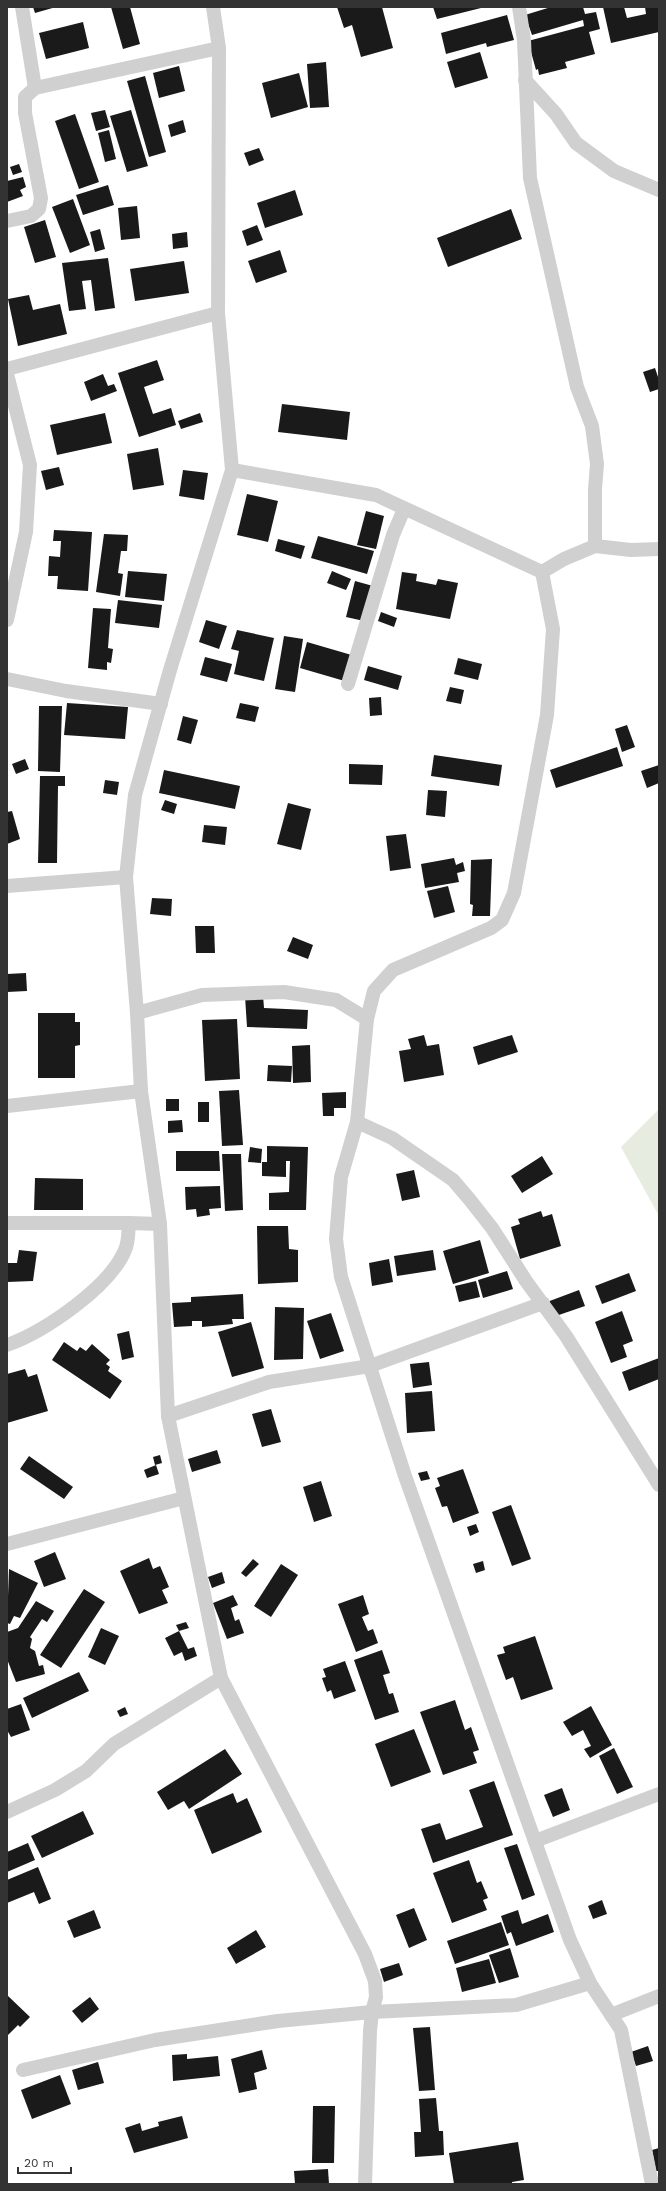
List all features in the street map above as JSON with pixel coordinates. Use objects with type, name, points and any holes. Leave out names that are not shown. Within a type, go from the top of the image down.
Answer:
[{"type":"street","points":[[22,7],[35,88]]},
{"type":"street","points":[[213,7],[219,48],[218,314],[232,470],[135,795],[126,877],[137,1013],[141,1091],[160,1224],[168,1416],[220,1678],[365,1954],[375,1981],[376,1997],[372,2012],[365,2184]]},
{"type":"street","points":[[521,8],[524,40],[530,178],[577,386],[592,426],[598,464],[595,489],[595,546]]},
{"type":"street","points":[[7,221],[31,216],[39,209],[41,198],[25,113],[25,97],[35,88],[219,48]]},
{"type":"street","points":[[525,80],[556,114],[576,143],[614,171],[659,190]]},
{"type":"street","points":[[7,369],[218,314]]},
{"type":"street","points":[[7,374],[30,465],[26,532],[7,620]]},
{"type":"street","points":[[232,470],[376,495],[542,572]]},
{"type":"street","points":[[348,684],[393,535],[404,508]]},
{"type":"street","points":[[542,572],[564,559],[595,546],[631,550],[659,549]]},
{"type":"street","points":[[542,572],[553,629],[547,715],[514,893],[502,920],[491,928],[392,970],[374,991],[367,1019],[357,1122],[341,1177],[336,1239],[342,1277],[408,1483],[570,1940],[590,1983],[621,2030],[652,2184]]},
{"type":"street","points":[[7,679],[66,690],[161,704]]},
{"type":"street","points":[[7,886],[126,877]]},
{"type":"street","points":[[137,1013],[202,995],[284,992],[336,1000],[367,1019]]},
{"type":"street","points":[[7,1106],[141,1091]]},
{"type":"street","points":[[357,1122],[392,1138],[453,1180],[492,1228],[587,1369],[659,1485]]},
{"type":"street","points":[[7,1223],[160,1224]]},
{"type":"street","points":[[7,1344],[61,1316],[95,1290],[115,1270],[126,1249],[129,1223]]},
{"type":"street","points":[[168,1416],[269,1382],[370,1366],[543,1304]]},
{"type":"street","points":[[7,1544],[184,1498]]},
{"type":"street","points":[[7,1812],[55,1790],[86,1771],[114,1744],[220,1678]]},
{"type":"street","points":[[535,1841],[659,1794]]},
{"type":"street","points":[[23,2070],[155,2040],[278,2020],[372,2012],[516,2005],[590,1983]]},
{"type":"street","points":[[611,2015],[659,1996]]},
{"type":"shaded area","points":[[659,1109],[659,1216],[621,1147]]},
{"type":"building","points":[[33,7],[56,7],[35,13]]},
{"type":"building","points":[[111,7],[130,7],[140,44],[123,49]]},
{"type":"building","points":[[337,7],[382,7],[393,48],[361,57],[352,25],[344,28]]},
{"type":"building","points":[[433,7],[481,7],[481,8],[437,19]]},
{"type":"building","points":[[551,7],[583,7],[585,14],[596,12],[600,29],[589,32],[595,54],[565,62],[567,68],[539,75],[538,69],[536,70],[528,41],[584,26],[583,20],[532,35],[525,15]]},
{"type":"building","points":[[603,7],[624,7],[627,18],[646,14],[645,7],[659,7],[659,32],[611,43]]},
{"type":"building","points":[[507,15],[514,40],[487,47],[486,43],[446,54],[441,33]]},
{"type":"building","points":[[83,22],[89,48],[46,59],[39,33]]},
{"type":"building","points":[[480,52],[488,78],[455,88],[447,62]]},
{"type":"building","points":[[326,62],[329,107],[310,108],[307,64]]},
{"type":"building","points":[[179,66],[185,91],[159,98],[153,73]]},
{"type":"building","points":[[299,73],[308,107],[271,118],[262,83]]},
{"type":"building","points":[[145,76],[166,152],[149,157],[127,81]]},
{"type":"building","points":[[105,110],[110,127],[96,131],[91,113]]},
{"type":"building","points":[[131,110],[148,166],[127,172],[110,116]]},
{"type":"building","points":[[75,114],[99,182],[79,189],[55,121]]},
{"type":"building","points":[[183,120],[186,132],[171,137],[168,125]]},
{"type":"building","points":[[109,130],[116,159],[105,162],[98,133]]},
{"type":"building","points":[[259,148],[264,160],[249,166],[244,153]]},
{"type":"building","points":[[19,164],[22,172],[13,175],[10,167]]},
{"type":"building","points":[[23,177],[26,187],[20,190],[23,196],[7,202],[7,181]]},
{"type":"building","points":[[108,185],[114,205],[83,215],[76,195]]},
{"type":"building","points":[[295,190],[303,215],[265,228],[257,203]]},
{"type":"building","points":[[73,199],[90,245],[70,253],[52,207]]},
{"type":"building","points":[[137,206],[140,238],[121,240],[118,208]]},
{"type":"building","points":[[511,209],[522,239],[448,267],[437,238]]},
{"type":"building","points":[[45,220],[56,257],[35,263],[24,227]]},
{"type":"building","points":[[257,225],[263,240],[247,246],[242,231]]},
{"type":"building","points":[[100,229],[105,249],[95,252],[90,232]]},
{"type":"building","points":[[187,232],[188,247],[173,249],[172,234]]},
{"type":"building","points":[[280,250],[287,272],[256,283],[248,261]]},
{"type":"building","points":[[108,258],[115,308],[95,311],[91,280],[82,281],[86,309],[69,311],[62,263]]},
{"type":"building","points":[[184,261],[189,293],[135,301],[130,269]]},
{"type":"building","points":[[29,295],[33,310],[60,304],[67,334],[18,346],[8,299]]},
{"type":"building","points":[[157,360],[164,380],[144,387],[153,414],[171,408],[176,425],[139,437],[118,373]]},
{"type":"building","points":[[655,368],[659,380],[659,389],[650,392],[643,372]]},
{"type":"building","points":[[103,374],[108,386],[114,384],[117,391],[91,401],[84,382]]},
{"type":"building","points":[[282,404],[350,412],[347,440],[278,432]]},
{"type":"building","points":[[105,413],[112,443],[57,455],[50,425]]},
{"type":"building","points":[[200,413],[203,422],[181,429],[178,421]]},
{"type":"building","points":[[158,448],[164,485],[133,490],[127,454]]},
{"type":"building","points":[[59,467],[64,485],[46,490],[41,471]]},
{"type":"building","points":[[183,470],[208,473],[204,500],[179,496]]},
{"type":"building","points":[[247,494],[278,501],[268,542],[237,535]]},
{"type":"building","points":[[366,511],[384,516],[376,549],[357,545]]},
{"type":"building","points":[[54,530],[92,532],[88,591],[57,589],[58,576],[48,576],[49,556],[60,557],[61,541],[53,541]]},
{"type":"building","points":[[104,534],[128,535],[127,551],[121,551],[118,573],[123,574],[120,596],[96,592]]},
{"type":"building","points":[[318,536],[374,551],[367,574],[311,558]]},
{"type":"building","points":[[278,539],[305,546],[301,559],[275,551]]},
{"type":"building","points":[[128,571],[167,574],[164,601],[125,597]]},
{"type":"building","points":[[332,571],[351,579],[346,590],[327,583]]},
{"type":"building","points":[[402,572],[417,574],[416,581],[436,585],[438,579],[458,583],[450,619],[396,609]]},
{"type":"building","points":[[355,581],[373,586],[364,621],[346,617]]},
{"type":"building","points":[[118,600],[162,605],[159,628],[115,623]]},
{"type":"building","points":[[93,608],[111,609],[108,648],[113,649],[111,663],[107,662],[107,670],[88,668]]},
{"type":"building","points":[[381,612],[397,618],[394,627],[378,621]]},
{"type":"building","points":[[206,620],[227,626],[219,649],[199,642]]},
{"type":"building","points":[[237,630],[274,638],[264,681],[234,674],[239,651],[231,649]]},
{"type":"building","points":[[284,636],[303,639],[295,692],[275,689]]},
{"type":"building","points":[[307,642],[355,656],[348,682],[300,668]]},
{"type":"building","points":[[205,657],[232,664],[227,682],[200,675]]},
{"type":"building","points":[[458,658],[482,664],[478,680],[454,674]]},
{"type":"building","points":[[368,666],[402,676],[398,690],[364,680]]},
{"type":"building","points":[[450,687],[464,690],[461,704],[446,701]]},
{"type":"building","points":[[381,697],[382,715],[370,716],[369,698]]},
{"type":"building","points":[[67,703],[128,707],[125,739],[64,735]]},
{"type":"building","points":[[240,703],[259,707],[255,722],[236,718]]},
{"type":"building","points":[[39,706],[62,706],[60,772],[38,771]]},
{"type":"building","points":[[183,716],[198,720],[191,744],[177,740]]},
{"type":"building","points":[[627,725],[635,747],[622,752],[615,729]]},
{"type":"building","points":[[617,747],[623,766],[556,788],[550,770]]},
{"type":"building","points":[[434,755],[502,765],[499,786],[431,776]]},
{"type":"building","points":[[25,759],[29,769],[16,774],[12,764]]},
{"type":"building","points":[[349,764],[383,765],[382,785],[349,784]]},
{"type":"building","points":[[659,765],[659,783],[647,788],[641,771]]},
{"type":"building","points":[[164,770],[240,786],[235,809],[159,793]]},
{"type":"building","points":[[40,776],[65,776],[65,786],[58,786],[57,863],[38,863]]},
{"type":"building","points":[[105,780],[119,782],[117,795],[103,793]]},
{"type":"building","points":[[428,790],[447,791],[445,817],[426,815]]},
{"type":"building","points":[[165,800],[177,804],[174,814],[161,810]]},
{"type":"building","points":[[288,803],[311,809],[301,850],[277,844]]},
{"type":"building","points":[[12,811],[20,839],[7,844],[7,812]]},
{"type":"building","points":[[204,825],[227,827],[225,845],[202,842]]},
{"type":"building","points":[[406,834],[411,868],[390,871],[386,836]]},
{"type":"building","points":[[454,858],[456,865],[463,862],[465,871],[457,873],[459,882],[425,888],[421,864]]},
{"type":"building","points":[[492,859],[490,916],[472,916],[473,905],[470,904],[471,860]]},
{"type":"building","points":[[448,886],[455,912],[434,918],[427,891]]},
{"type":"building","points":[[152,898],[172,899],[171,916],[150,914]]},
{"type":"building","points":[[195,926],[214,926],[215,953],[196,953]]},
{"type":"building","points":[[293,937],[313,945],[308,959],[287,951]]},
{"type":"building","points":[[26,973],[27,991],[7,992],[7,974]]},
{"type":"building","points":[[263,995],[264,1008],[308,1010],[307,1029],[247,1027],[245,996]]},
{"type":"building","points":[[38,1013],[75,1013],[75,1022],[80,1022],[80,1045],[75,1046],[75,1078],[38,1078]]},
{"type":"building","points":[[237,1019],[240,1079],[205,1081],[202,1020]]},
{"type":"building","points":[[424,1035],[427,1046],[439,1044],[444,1075],[404,1082],[399,1051],[411,1049],[408,1039]]},
{"type":"building","points":[[512,1035],[518,1052],[478,1065],[473,1047]]},
{"type":"building","points":[[310,1045],[311,1082],[293,1083],[292,1046]]},
{"type":"building","points":[[268,1065],[292,1066],[291,1082],[267,1081]]},
{"type":"building","points":[[239,1090],[243,1145],[222,1146],[219,1091]]},
{"type":"building","points":[[346,1092],[346,1108],[334,1108],[334,1116],[323,1116],[322,1093]]},
{"type":"building","points":[[166,1099],[179,1099],[179,1111],[166,1111]]},
{"type":"building","points":[[198,1102],[209,1102],[209,1122],[198,1122]]},
{"type":"building","points":[[182,1120],[183,1132],[168,1133],[168,1121]]},
{"type":"building","points":[[267,1146],[308,1147],[306,1210],[269,1210],[269,1193],[289,1192],[290,1161],[286,1161],[286,1177],[262,1176],[262,1162],[267,1162]]},
{"type":"building","points":[[250,1147],[262,1149],[261,1163],[248,1162]]},
{"type":"building","points":[[176,1151],[219,1151],[220,1171],[176,1171]]},
{"type":"building","points":[[222,1154],[241,1154],[243,1210],[225,1211]]},
{"type":"building","points":[[542,1156],[553,1174],[522,1193],[511,1176]]},
{"type":"building","points":[[414,1170],[420,1197],[402,1201],[396,1174]]},
{"type":"building","points":[[35,1178],[83,1179],[83,1210],[34,1210]]},
{"type":"building","points":[[220,1186],[221,1208],[209,1209],[210,1215],[197,1217],[196,1209],[186,1210],[185,1187]]},
{"type":"building","points":[[541,1211],[543,1217],[552,1214],[561,1246],[520,1259],[511,1227],[520,1224],[518,1219]]},
{"type":"building","points":[[257,1226],[288,1226],[289,1249],[298,1250],[298,1282],[258,1284]]},
{"type":"building","points":[[480,1240],[489,1273],[453,1284],[443,1251]]},
{"type":"building","points":[[19,1250],[37,1252],[33,1281],[7,1282],[7,1263],[17,1263]]},
{"type":"building","points":[[433,1250],[436,1270],[397,1276],[394,1256]]},
{"type":"building","points":[[389,1259],[393,1282],[372,1286],[369,1263]]},
{"type":"building","points":[[507,1271],[513,1289],[483,1298],[478,1280]]},
{"type":"building","points":[[629,1273],[636,1291],[602,1304],[595,1286]]},
{"type":"building","points":[[476,1281],[480,1297],[459,1302],[455,1286]]},
{"type":"building","points":[[579,1290],[585,1306],[553,1317],[547,1302]]},
{"type":"building","points":[[243,1294],[244,1319],[232,1319],[233,1324],[202,1327],[202,1321],[192,1321],[192,1326],[174,1327],[172,1303],[191,1302],[191,1297]]},
{"type":"building","points":[[275,1307],[304,1308],[303,1359],[274,1360]]},
{"type":"building","points":[[622,1311],[633,1341],[623,1345],[627,1357],[611,1363],[595,1322]]},
{"type":"building","points":[[331,1313],[344,1351],[320,1359],[307,1321]]},
{"type":"building","points":[[251,1322],[264,1368],[232,1377],[218,1332]]},
{"type":"building","points":[[129,1331],[134,1357],[122,1360],[117,1334]]},
{"type":"building","points":[[64,1342],[77,1351],[80,1347],[86,1351],[92,1344],[110,1360],[106,1364],[110,1367],[108,1371],[122,1381],[110,1399],[52,1360]]},
{"type":"building","points":[[659,1358],[659,1379],[629,1391],[622,1372]]},
{"type":"building","points":[[429,1362],[432,1385],[413,1388],[410,1364]]},
{"type":"building","points":[[25,1369],[28,1377],[37,1374],[48,1411],[7,1423],[7,1374]]},
{"type":"building","points":[[432,1391],[435,1431],[407,1433],[405,1393]]},
{"type":"building","points":[[271,1409],[281,1442],[262,1447],[252,1414]]},
{"type":"building","points":[[217,1450],[221,1463],[192,1472],[188,1459]]},
{"type":"building","points":[[160,1455],[162,1463],[155,1465],[153,1457]]},
{"type":"building","points":[[29,1456],[73,1487],[64,1499],[20,1469]]},
{"type":"building","points":[[156,1465],[159,1474],[147,1478],[144,1470]]},
{"type":"building","points":[[463,1469],[479,1513],[453,1523],[447,1506],[442,1507],[435,1488],[440,1486],[437,1478]]},
{"type":"building","points":[[427,1471],[430,1479],[421,1481],[418,1473]]},
{"type":"building","points":[[321,1481],[332,1516],[314,1522],[303,1487]]},
{"type":"building","points":[[511,1505],[531,1559],[512,1566],[492,1512]]},
{"type":"building","points":[[476,1524],[479,1532],[470,1536],[467,1527]]},
{"type":"building","points":[[55,1552],[66,1579],[44,1587],[34,1561]]},
{"type":"building","points":[[149,1558],[153,1569],[160,1566],[169,1587],[162,1590],[168,1603],[139,1614],[120,1571]]},
{"type":"building","points":[[253,1559],[259,1564],[246,1577],[241,1573]]},
{"type":"building","points":[[483,1561],[485,1570],[476,1573],[473,1564]]},
{"type":"building","points":[[281,1564],[298,1575],[271,1617],[254,1606]]},
{"type":"building","points":[[9,1569],[38,1583],[20,1618],[14,1616],[10,1624],[7,1623]]},
{"type":"building","points":[[222,1572],[225,1583],[212,1588],[208,1577]]},
{"type":"building","points":[[84,1589],[105,1602],[61,1668],[40,1655]]},
{"type":"building","points":[[233,1595],[238,1605],[231,1608],[235,1621],[239,1619],[244,1633],[227,1639],[213,1603]]},
{"type":"building","points":[[363,1595],[369,1614],[362,1617],[368,1631],[373,1629],[378,1643],[356,1652],[338,1604]]},
{"type":"building","points":[[36,1601],[54,1611],[47,1622],[42,1619],[30,1637],[32,1639],[30,1648],[35,1651],[39,1666],[43,1665],[45,1674],[16,1682],[7,1659],[7,1632],[18,1628]]},
{"type":"building","points":[[186,1622],[189,1628],[179,1631],[176,1625]]},
{"type":"building","points":[[101,1628],[119,1636],[105,1665],[88,1657]]},
{"type":"building","points":[[179,1631],[188,1649],[194,1647],[197,1656],[185,1661],[182,1652],[174,1656],[165,1638]]},
{"type":"building","points":[[535,1636],[553,1689],[521,1700],[513,1677],[506,1680],[497,1655],[505,1653],[503,1647]]},
{"type":"building","points":[[382,1650],[390,1673],[383,1675],[389,1694],[393,1693],[399,1712],[375,1720],[354,1660]]},
{"type":"building","points":[[345,1661],[356,1691],[334,1699],[331,1690],[327,1692],[322,1678],[326,1677],[323,1669]]},
{"type":"building","points":[[79,1672],[89,1691],[32,1718],[23,1698]]},
{"type":"building","points":[[455,1700],[465,1730],[471,1727],[479,1750],[473,1752],[477,1763],[443,1775],[420,1712]]},
{"type":"building","points":[[21,1704],[30,1730],[11,1737],[7,1730],[7,1709]]},
{"type":"building","points":[[591,1706],[612,1745],[590,1758],[584,1749],[591,1746],[583,1730],[572,1736],[563,1722]]},
{"type":"building","points":[[125,1707],[128,1714],[120,1717],[117,1711]]},
{"type":"building","points":[[414,1729],[431,1772],[391,1787],[375,1744]]},
{"type":"building","points":[[614,1748],[633,1787],[617,1794],[599,1756]]},
{"type":"building","points":[[225,1749],[242,1774],[189,1809],[184,1801],[168,1810],[157,1792]]},
{"type":"building","points":[[494,1781],[513,1835],[433,1863],[421,1829],[440,1823],[446,1840],[483,1827],[469,1790]]},
{"type":"building","points":[[562,1788],[570,1810],[553,1817],[544,1795]]},
{"type":"building","points":[[233,1793],[237,1803],[247,1798],[262,1832],[212,1854],[194,1810]]},
{"type":"building","points":[[83,1811],[94,1834],[42,1858],[31,1836]]},
{"type":"building","points":[[28,1843],[35,1860],[7,1872],[7,1852]]},
{"type":"building","points":[[517,1844],[535,1895],[522,1900],[504,1848]]},
{"type":"building","points":[[469,1860],[477,1883],[481,1881],[488,1898],[483,1900],[487,1910],[452,1923],[433,1873]]},
{"type":"building","points":[[38,1867],[51,1899],[39,1904],[34,1892],[7,1903],[7,1880]]},
{"type":"building","points":[[602,1900],[607,1914],[593,1919],[588,1906]]},
{"type":"building","points":[[414,1908],[427,1940],[409,1948],[396,1915]]},
{"type":"building","points":[[94,1910],[101,1928],[74,1938],[67,1921]]},
{"type":"building","points":[[518,1910],[522,1924],[548,1914],[554,1932],[516,1946],[511,1932],[507,1934],[501,1916]]},
{"type":"building","points":[[501,1922],[509,1945],[455,1964],[447,1941]]},
{"type":"building","points":[[256,1930],[266,1947],[236,1964],[227,1948]]},
{"type":"building","points":[[510,1948],[519,1977],[499,1983],[489,1955]]},
{"type":"building","points":[[489,1959],[496,1983],[462,1992],[456,1968]]},
{"type":"building","points":[[399,1963],[403,1975],[384,1982],[380,1969]]},
{"type":"building","points":[[7,1995],[30,2017],[20,2027],[18,2025],[7,2036]]},
{"type":"building","points":[[90,1997],[99,2009],[82,2023],[72,2011]]},
{"type":"building","points":[[430,2027],[435,2090],[419,2091],[413,2028]]},
{"type":"building","points":[[648,2046],[653,2061],[636,2066],[631,2052]]},
{"type":"building","points":[[262,2050],[267,2069],[254,2073],[257,2089],[239,2093],[231,2059]]},
{"type":"building","points":[[187,2054],[187,2059],[218,2056],[220,2076],[173,2081],[172,2055]]},
{"type":"building","points":[[98,2062],[104,2083],[78,2090],[72,2070]]},
{"type":"building","points":[[60,2075],[71,2104],[32,2119],[21,2090]]},
{"type":"building","points":[[436,2098],[439,2131],[443,2131],[444,2155],[415,2157],[414,2132],[421,2132],[419,2099]]},
{"type":"building","points":[[313,2106],[335,2106],[334,2163],[312,2163]]},
{"type":"building","points":[[182,2116],[188,2138],[134,2153],[125,2128],[140,2123],[142,2131],[159,2126],[158,2122]]},
{"type":"building","points":[[518,2142],[524,2180],[512,2182],[512,2184],[454,2184],[449,2153]]},
{"type":"building","points":[[659,2148],[659,2171],[656,2171],[652,2150]]},
{"type":"building","points":[[328,2169],[329,2184],[295,2184],[294,2171]]}]
